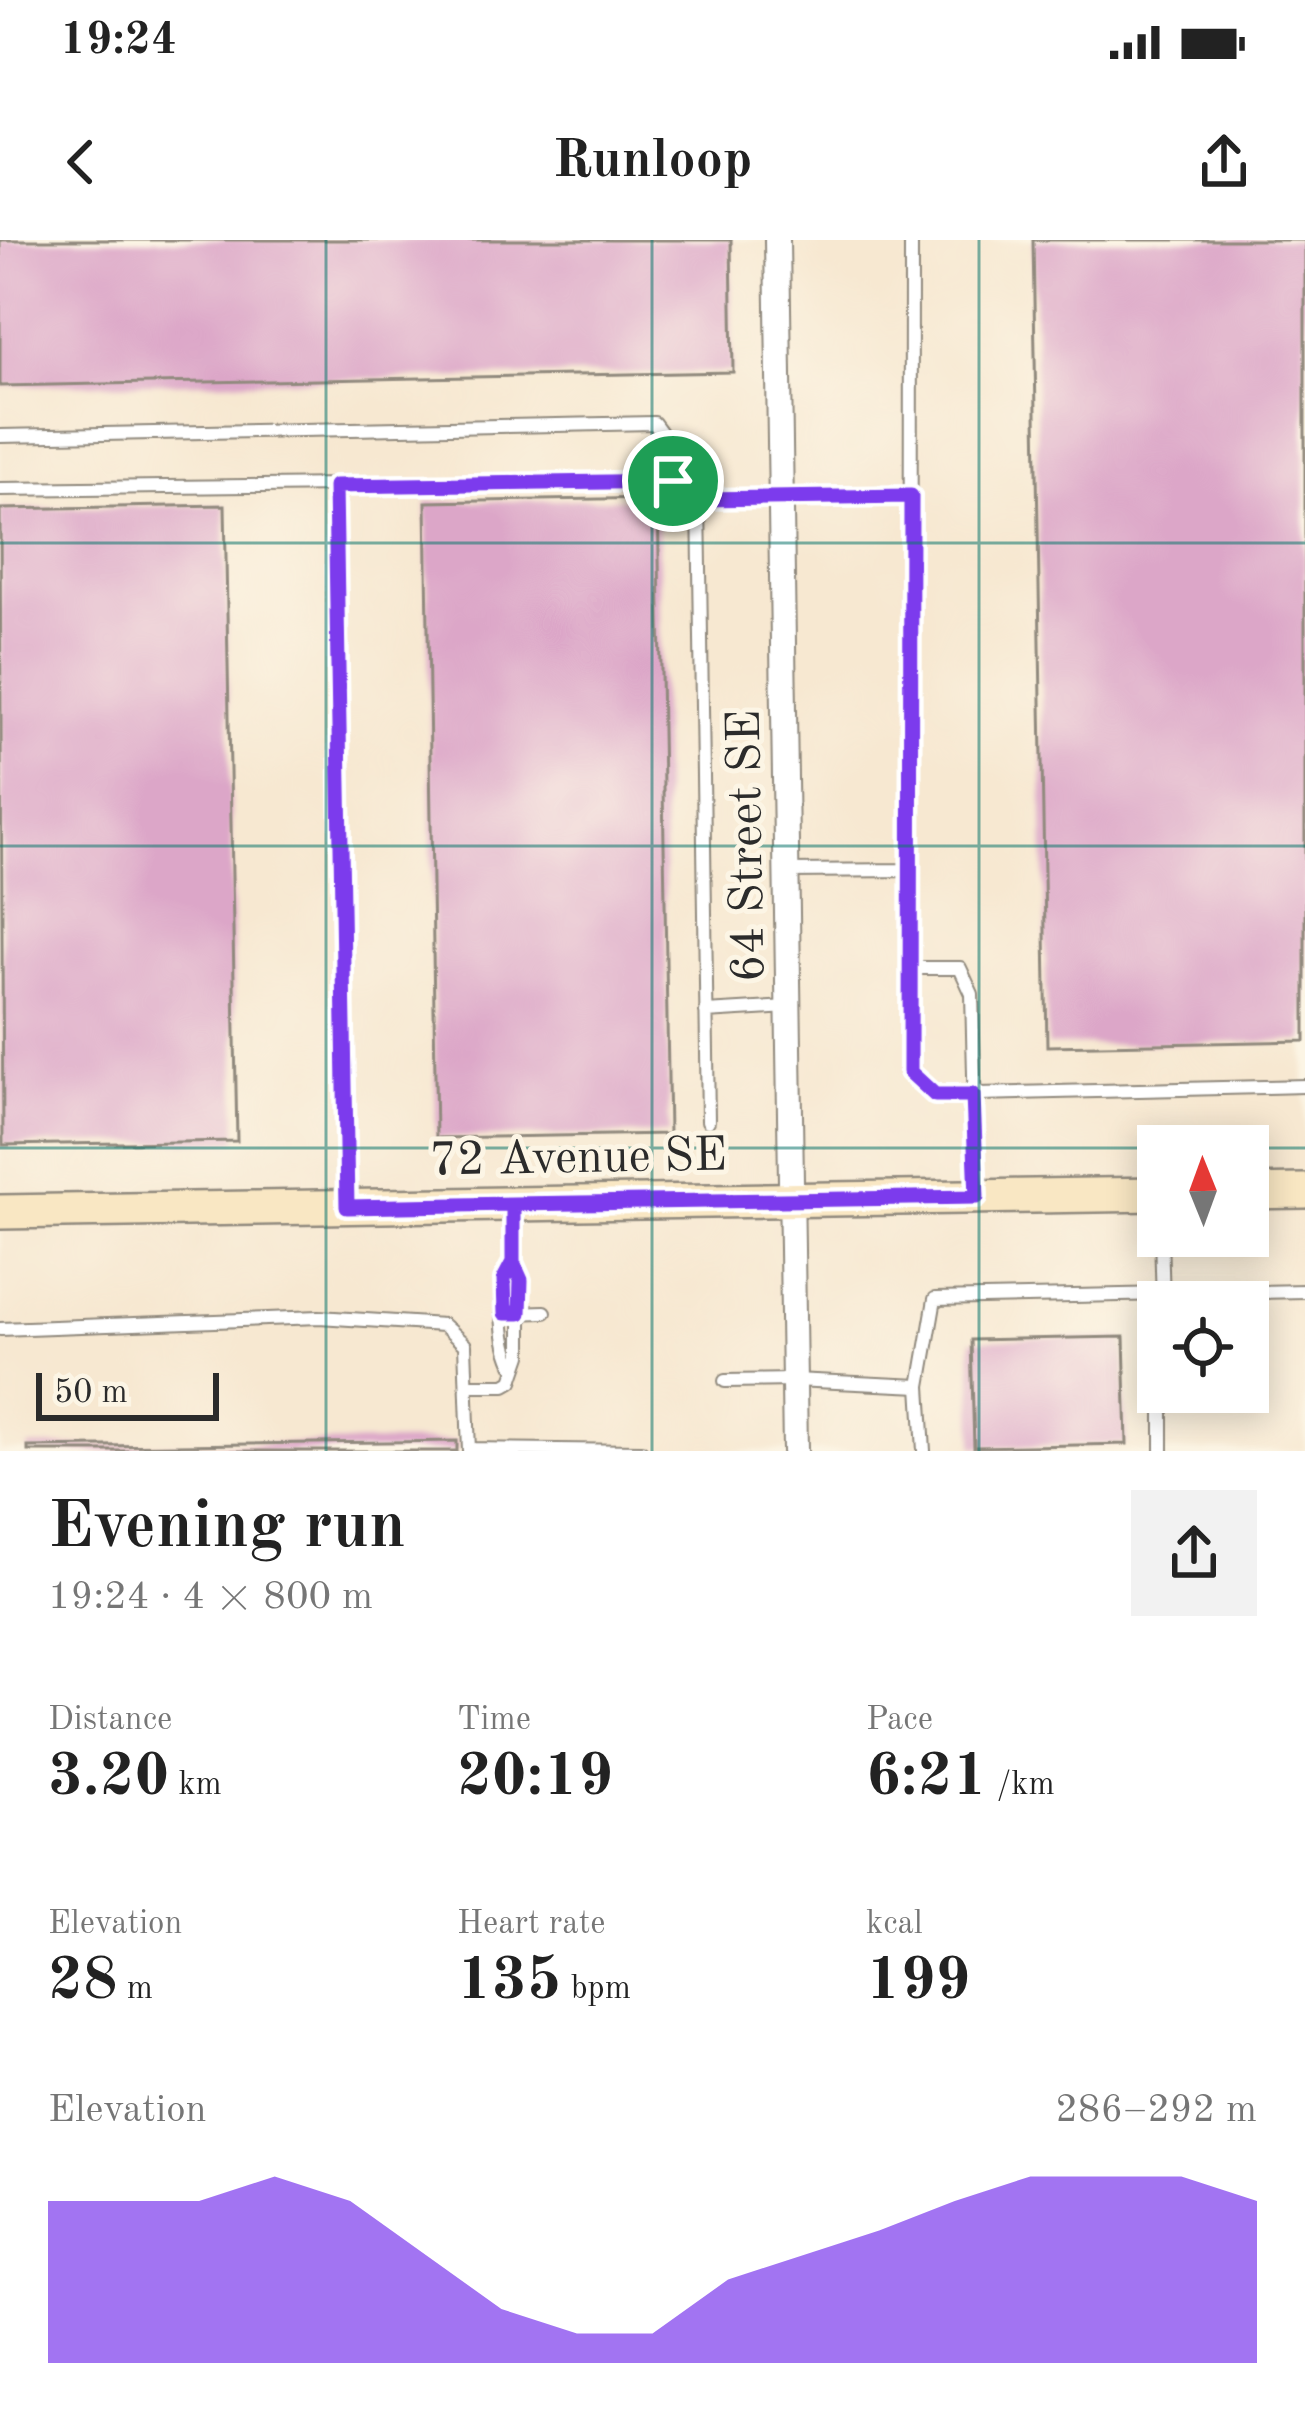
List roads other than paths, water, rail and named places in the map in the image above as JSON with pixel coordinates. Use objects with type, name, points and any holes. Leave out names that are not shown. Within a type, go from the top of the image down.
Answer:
[{"type":"street","name":"64 Street SE","points":[[776,240],[795,1451]]},
{"type":"street","points":[[1269,1192],[1305,1191]]},
{"type":"street","name":"72 Avenue SE","points":[[0,1212],[1137,1194]]},
{"type":"lane","points":[[911,240],[910,1072],[935,1095],[1305,1086]]},
{"type":"lane","points":[[0,436],[654,423],[673,449],[673,481]]},
{"type":"lane","points":[[0,489],[673,481],[699,499],[911,496]]},
{"type":"lane","points":[[335,486],[347,1207]]},
{"type":"lane","points":[[699,499],[708,1121]]},
{"type":"lane","points":[[786,871],[911,870]]},
{"type":"lane","points":[[910,968],[960,968],[972,994],[977,1197]]},
{"type":"lane","points":[[706,1012],[788,1007]]},
{"type":"lane","points":[[468,1385],[512,1381],[521,1355],[521,1280],[513,1262],[513,1204]]},
{"type":"lane","points":[[513,1262],[504,1279],[506,1353],[515,1369]]},
{"type":"lane","points":[[1269,1293],[1305,1291]]},
{"type":"lane","points":[[924,1451],[920,1386],[934,1299],[1137,1297]]},
{"type":"lane","points":[[505,1313],[545,1312]]},
{"type":"lane","points":[[0,1329],[319,1317],[442,1324],[465,1345],[469,1450],[641,1451]]},
{"type":"lane","points":[[725,1381],[794,1379],[920,1386]]},
{"type":"lane","points":[[1162,1413],[1162,1451]]}]
